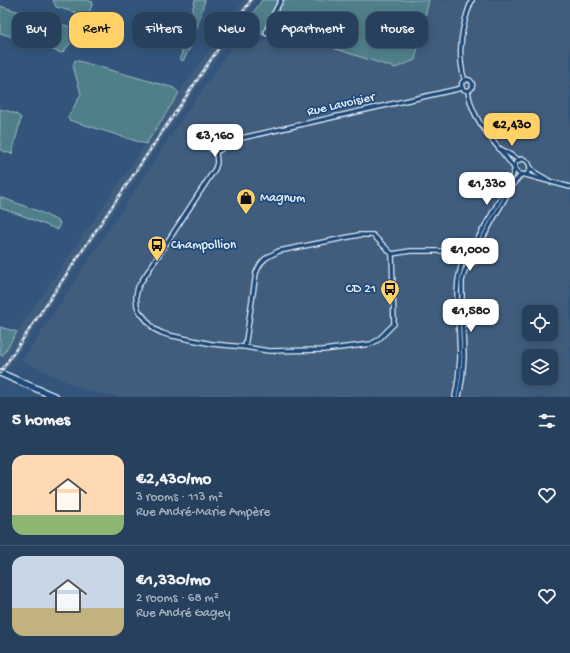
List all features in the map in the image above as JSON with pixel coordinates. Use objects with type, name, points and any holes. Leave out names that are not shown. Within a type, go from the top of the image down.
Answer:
[{"type":"main road","points":[[0,373],[56,397]]},
{"type":"street","points":[[266,33],[270,21],[281,0]]},
{"type":"street","points":[[468,91],[462,88],[462,84],[465,81],[461,62],[461,46],[466,18],[472,0]]},
{"type":"street","points":[[465,81],[470,81],[472,84],[471,89],[468,91]]},
{"type":"street","name":"Rue Lavoisier","points":[[224,142],[462,88]]},
{"type":"street","points":[[468,91],[471,105],[478,118],[517,173],[570,187]]},
{"type":"street","points":[[214,135],[222,138],[224,142],[222,148],[216,151],[208,146],[210,137],[214,135]]},
{"type":"street","points":[[498,147],[520,160],[527,161],[536,173],[552,182]]},
{"type":"street","points":[[216,151],[217,162],[215,169],[136,291],[136,306],[154,329],[162,333],[212,344],[269,351],[323,350],[371,344],[378,340],[394,324],[392,254],[373,235],[359,235],[279,251],[268,257],[260,263],[256,273],[245,347]]},
{"type":"street","points":[[392,254],[410,251],[450,251],[463,253],[470,249],[480,235],[510,182],[516,163],[520,160]]},
{"type":"street","points":[[459,397],[464,358],[462,281],[465,270],[470,264],[477,260],[476,252],[479,244],[513,184],[529,172],[530,167]]},
{"type":"street","points":[[470,249],[476,252]]},
{"type":"street","points":[[455,397],[460,358],[457,292],[463,253]]},
{"type":"street","points":[[463,258],[465,262],[470,264]]},
{"type":"shaded area","points":[[244,0],[256,0],[248,12],[236,12]]},
{"type":"shaded area","points":[[429,0],[570,0],[570,397],[119,397],[87,391],[22,361],[176,128],[231,48],[259,48],[259,42],[267,40],[267,48],[348,48],[415,60],[418,48],[428,48],[428,12],[426,12]]},
{"type":"shaded area","points":[[211,48],[224,48],[7,370],[0,367],[0,359],[17,332],[146,144]]},
{"type":"green space","points":[[53,0],[86,0],[93,2],[89,12],[74,12],[56,7]]},
{"type":"green space","points":[[195,0],[205,0],[196,30],[196,12],[192,12]]},
{"type":"green space","points":[[262,0],[429,0],[426,12],[366,12],[366,48],[418,48],[415,60],[395,68],[333,48],[358,48],[358,12],[267,12],[267,37],[259,33],[259,12],[254,12]]},
{"type":"green space","points":[[0,6],[20,12],[12,12],[12,37],[0,33]]},
{"type":"green space","points":[[61,24],[69,27],[69,45],[62,53],[46,48],[61,48]]},
{"type":"green space","points":[[183,48],[190,48],[183,61],[180,59]]},
{"type":"green space","points":[[75,60],[174,88],[179,93],[146,144],[69,120],[68,117],[81,94],[73,66]]},
{"type":"green space","points":[[0,109],[14,113],[21,118],[12,154],[0,150]]},
{"type":"green space","points":[[0,197],[38,211],[60,222],[58,230],[0,208]]},
{"type":"green space","points":[[0,327],[17,332],[2,356],[0,355]]},
{"type":"railway","points":[[0,373],[251,0]]},
{"type":"place","name":"Magnum","points":[[246,215]]},
{"type":"place","name":"Champollion","points":[[157,262]]},
{"type":"place","name":"CD 21","points":[[390,306]]}]
